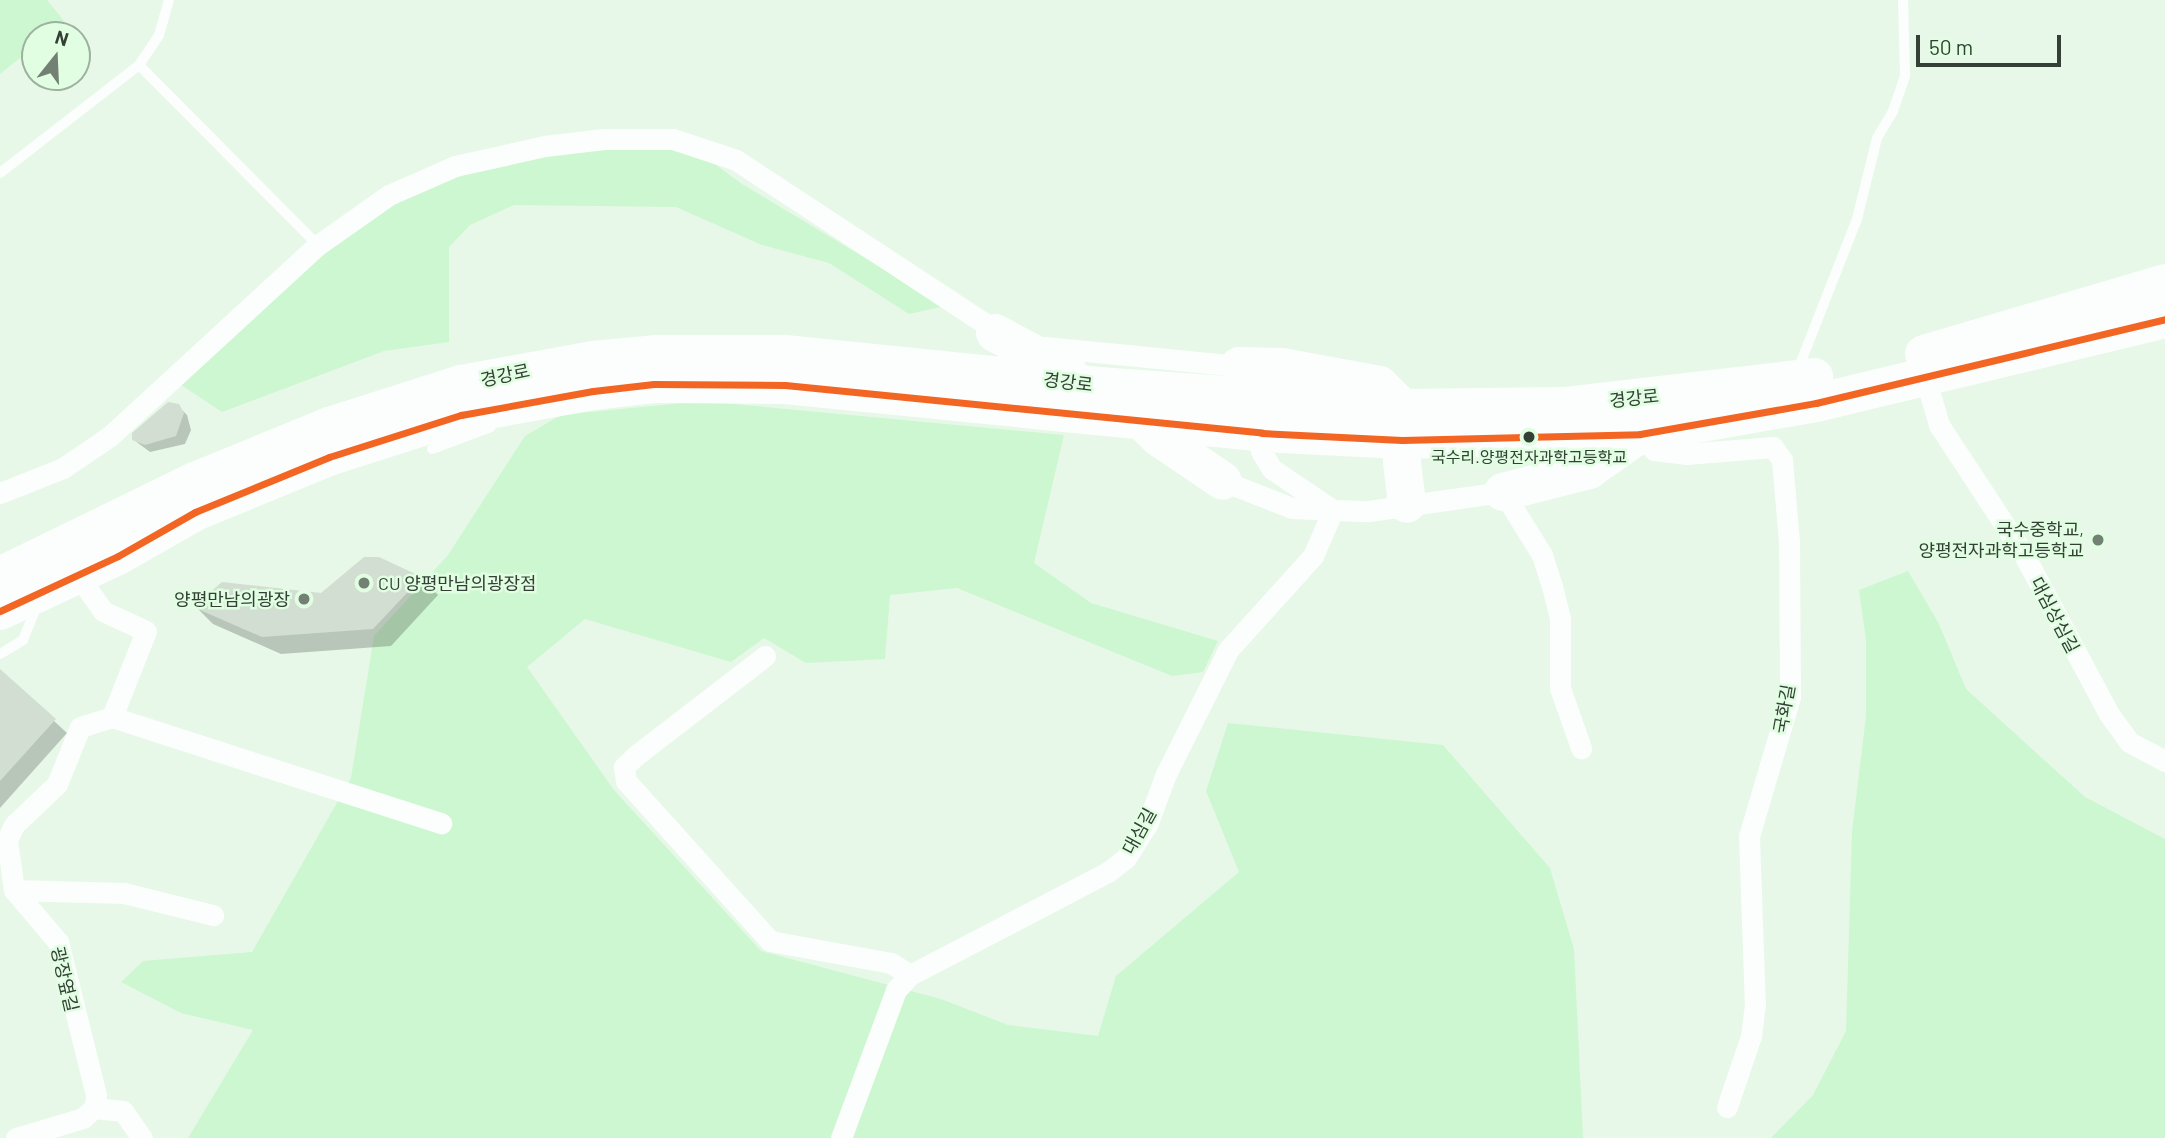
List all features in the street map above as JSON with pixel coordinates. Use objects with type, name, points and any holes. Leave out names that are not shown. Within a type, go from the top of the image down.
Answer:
[{"type":"highway","name":"경강로","points":[[0,611],[77,574],[136,552],[195,512],[341,453],[461,415],[593,391],[654,384],[785,385],[1262,433],[1403,424],[1794,382],[1929,352],[2165,283]]},
{"type":"highway","name":"경강로","points":[[0,576],[262,453],[398,403],[526,369],[654,354],[731,352],[932,366],[1403,424],[1640,434],[1816,403],[2165,319]]},
{"type":"highway","points":[[996,333],[1027,354],[1099,386]]},
{"type":"highway","points":[[1238,369],[1282,367],[1379,385],[1403,424],[1407,504]]},
{"type":"highway","points":[[1140,419],[1158,437],[1223,481]]},
{"type":"highway","points":[[1503,492],[1589,470],[1640,434]]},
{"type":"street","points":[[0,493],[63,468],[110,436],[318,245],[389,195],[456,166],[569,143],[673,139],[736,160],[770,180],[996,333],[1084,354],[1238,369]]},
{"type":"street","name":"대심상심길","points":[[1925,377],[1939,425],[2023,553],[2109,714],[2129,742],[2165,761]]},
{"type":"street","name":"국화길","points":[[1640,434],[1654,450],[1686,454],[1773,447],[1782,460],[1789,541],[1790,697],[1749,836],[1755,1004],[1751,1036],[1727,1107]]},
{"type":"street","points":[[1261,451],[1272,469],[1333,510]]},
{"type":"street","points":[[1223,481],[1292,508],[1333,510],[1369,511],[1503,492],[1542,555],[1552,586],[1560,619],[1560,688],[1581,748]]},
{"type":"street","name":"대심길","points":[[841,1138],[896,990],[910,975],[1049,904],[1126,858],[1147,825],[1166,774],[1228,650],[1313,556],[1333,510]]},
{"type":"street","points":[[77,574],[103,611],[146,631],[112,717]]},
{"type":"street","points":[[765,656],[635,756],[624,767],[626,781],[770,941],[891,963],[910,975]]},
{"type":"street","points":[[213,915],[124,893],[14,890],[7,840],[14,825],[57,784],[80,727],[112,717],[441,823]]},
{"type":"street","name":"광장옆길","points":[[14,890],[58,942],[96,1095],[94,1108]]},
{"type":"street","points":[[16,1138],[83,1118],[94,1108],[123,1111],[142,1138]]},
{"type":"lane","points":[[0,173],[139,65],[159,34],[169,0]]},
{"type":"lane","points":[[1794,382],[1857,219],[1877,138],[1893,111],[1905,76],[1903,0]]},
{"type":"lane","points":[[139,65],[318,245]]},
{"type":"lane","points":[[432,449],[593,391]]},
{"type":"lane","points":[[0,654],[23,640],[43,590]]},
{"type":"green space","points":[[0,0],[47,0],[64,21],[21,21],[21,57],[0,74]]},
{"type":"green space","points":[[674,144],[704,156],[742,184],[945,306],[909,314],[829,263],[762,245],[676,207],[514,205],[470,225],[449,247],[449,342],[384,351],[222,412],[166,375],[383,207],[477,168],[542,151]]},
{"type":"green space","points":[[702,401],[1064,435],[1034,563],[1091,603],[1218,641],[1203,672],[1172,676],[957,588],[890,595],[885,659],[806,663],[764,638],[731,662],[585,619],[527,667],[614,790],[761,951],[941,999],[1008,1025],[1098,1036],[1116,976],[1239,872],[1206,791],[1228,723],[1443,745],[1550,868],[1574,949],[1583,1138],[188,1138],[253,1030],[181,1013],[121,982],[143,961],[252,952],[351,778],[374,636],[448,555],[525,436],[561,415]]},
{"type":"green space","points":[[1908,571],[1939,624],[1966,689],[2085,797],[2165,839],[2165,1138],[1771,1138],[1813,1095],[1846,1031],[1852,832],[1866,716],[1866,640],[1859,590]]},
{"type":"building","points":[[168,402],[179,404],[184,413],[176,436],[145,445],[132,440],[132,433]]},
{"type":"building","name":"양평만남의광장","points":[[364,557],[379,557],[422,577],[373,629],[262,637],[193,607],[222,582],[321,593]]},
{"type":"building","points":[[0,669],[56,719],[0,781]]},
{"type":"transit line","points":[[0,611],[118,556],[195,512],[329,457],[461,415],[593,391],[654,384],[785,385],[1262,433],[1402,440],[1640,434],[1816,403],[2165,319]]},
{"type":"place","name":"국수리.양평전자과학고등학교","points":[[1529,437]]},
{"type":"place","name":"국수중학교, 양평전자과학고등학교","points":[[2098,540]]},
{"type":"place","name":"CU 양평만남의광장점","points":[[364,583]]},
{"type":"place","name":"양평만남의광장","points":[[304,599]]}]
